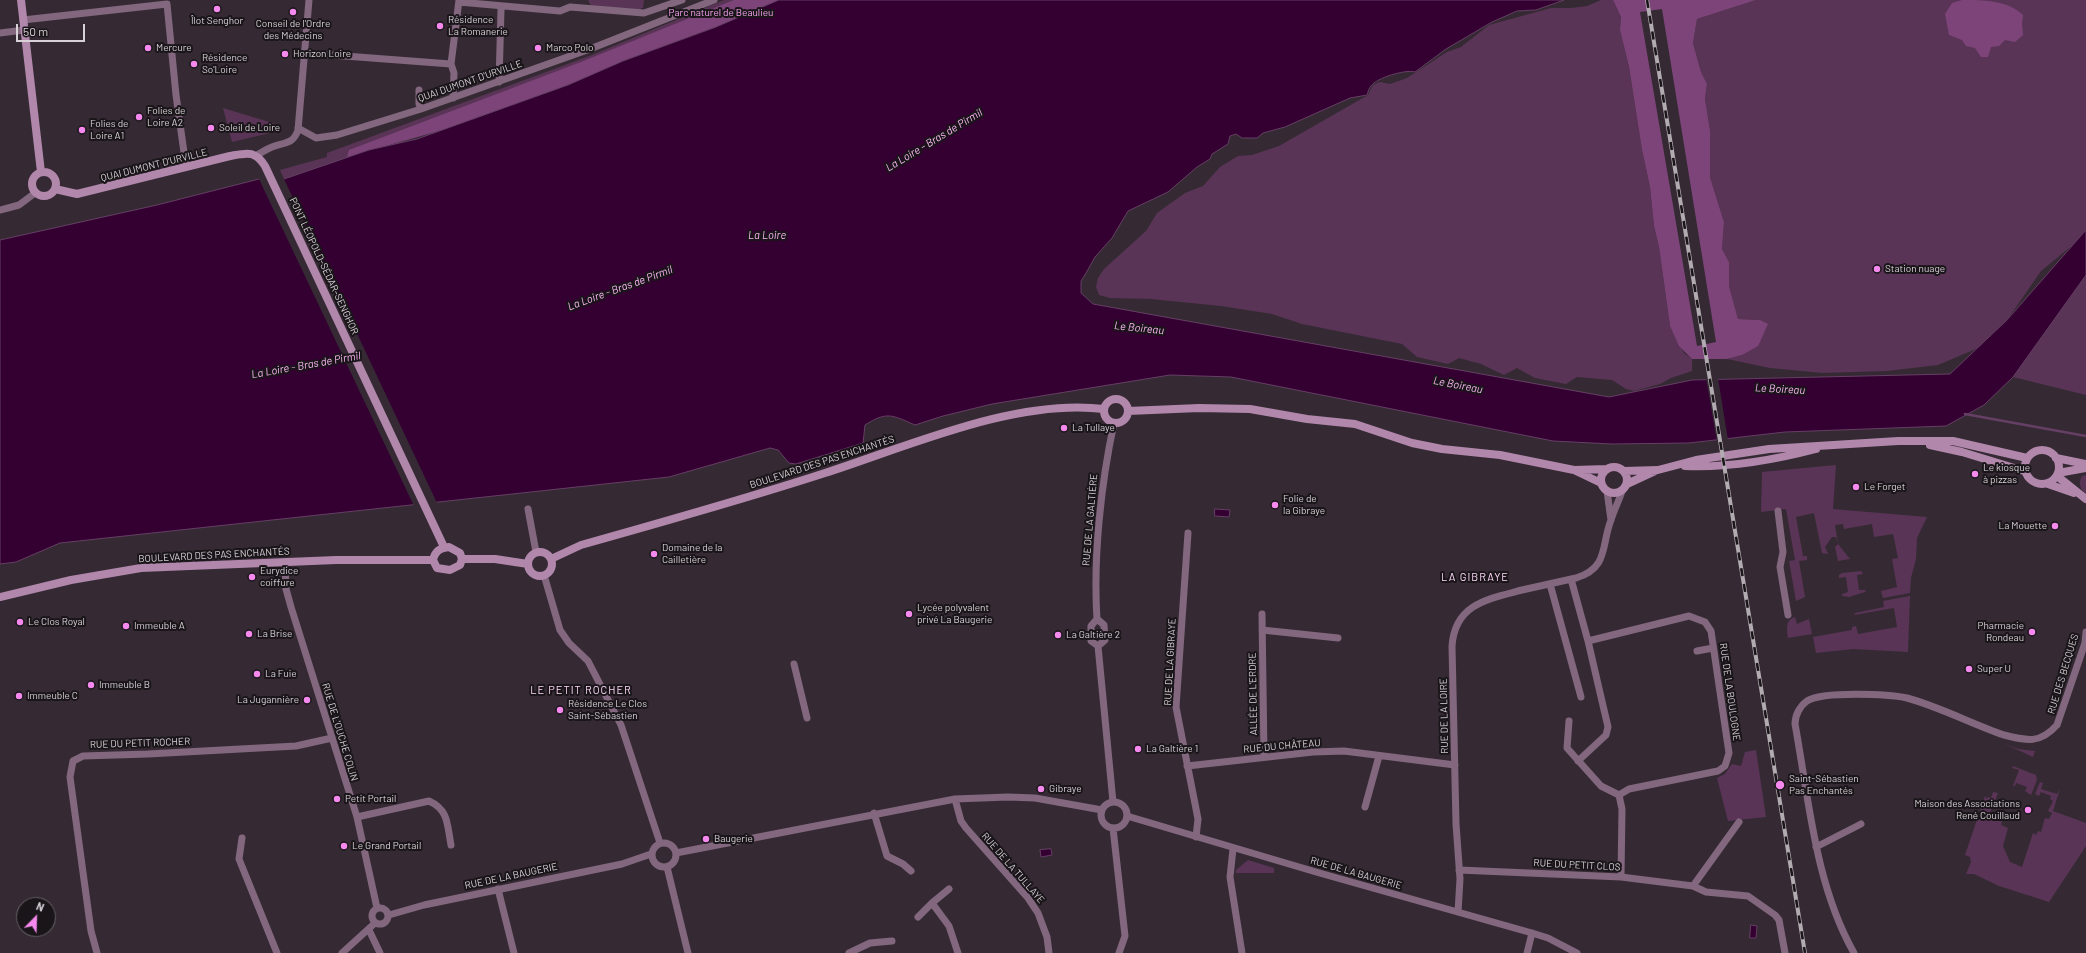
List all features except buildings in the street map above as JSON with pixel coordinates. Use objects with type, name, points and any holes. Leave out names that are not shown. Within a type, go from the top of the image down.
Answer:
[{"type":"main road","points":[[21,0],[41,172]]},
{"type":"main road","name":"QUAI DUMONT D'URVILLE","points":[[55,189],[77,194],[247,153],[257,155]]},
{"type":"main road","name":"PONT LÉOPOLD-SÉDAR-SENGHOR","points":[[257,155],[265,166],[443,543]]},
{"type":"main road","points":[[41,172],[47,172],[54,178],[55,189],[52,193],[45,196],[35,193],[32,188],[32,180],[34,176],[41,172]]},
{"type":"main road","points":[[1118,399],[1124,402],[1128,411],[1123,420],[1114,423],[1106,417],[1104,409],[1109,401],[1118,399]]},
{"type":"main road","name":"BOULEVARD DES PAS ENCHANTÉS","points":[[551,559],[581,545],[784,486],[984,422],[1064,408],[1079,407],[1104,409]]},
{"type":"main road","points":[[1128,411],[1207,408],[1250,409],[1307,419],[1355,424],[1428,447],[1500,455],[1574,470],[1607,469],[1616,467],[1624,471],[1658,470],[1680,466],[1707,467],[1736,464],[1823,447],[1911,441],[1954,441],[2027,458]]},
{"type":"main road","points":[[1911,441],[1962,452],[2024,471],[2033,482],[2042,485],[2048,484],[2078,494]]},
{"type":"main road","points":[[2024,471],[2027,458],[2034,452],[2043,450],[2049,452],[2056,458],[2059,465],[2058,475]]},
{"type":"main road","points":[[2056,458],[2086,464]]},
{"type":"main road","points":[[2048,484],[2058,475],[2086,468]]},
{"type":"main road","points":[[1607,469],[1602,475],[1602,483],[1607,491],[1615,493],[1658,470]]},
{"type":"main road","points":[[1574,470],[1602,483]]},
{"type":"main road","points":[[1624,471],[1627,477],[1624,488]]},
{"type":"main road","points":[[2058,475],[2078,494],[2086,499]]},
{"type":"main road","points":[[443,543],[457,550],[460,553],[462,560],[460,565],[455,569],[445,570],[437,568],[433,560],[436,551],[443,543]]},
{"type":"main road","points":[[536,552],[544,552],[551,559],[552,568],[544,575],[533,573],[528,564],[530,558],[536,552]]},
{"type":"main road","name":"BOULEVARD DES PAS ENCHANTÉS","points":[[0,597],[71,580],[141,568],[285,562],[433,560]]},
{"type":"main road","points":[[462,560],[495,560],[528,564]]},
{"type":"street","points":[[257,155],[271,147],[293,141],[298,128],[309,0]]},
{"type":"street","points":[[453,98],[454,73],[451,64],[459,1],[560,11],[570,4],[638,12],[662,8],[682,0]]},
{"type":"street","name":"QUAI DUMONT D'URVILLE","points":[[298,128],[316,138],[338,135],[421,109],[499,82],[590,49],[714,0]]},
{"type":"street","points":[[23,20],[166,4],[186,167]]},
{"type":"street","points":[[499,82],[501,10]]},
{"type":"street","points":[[0,33],[24,30]]},
{"type":"street","points":[[305,53],[451,64]]},
{"type":"street","points":[[419,90],[419,104],[421,109]]},
{"type":"street","points":[[0,210],[19,205],[35,193]]},
{"type":"street","name":"RUE DE LA GALTIÈRE","points":[[1098,646],[1104,640],[1104,625],[1097,619],[1095,580],[1104,472],[1114,423]]},
{"type":"street","name":"RUE DE LA LOIRE","points":[[1458,912],[1459,870],[1452,646],[1453,637],[1458,623],[1468,610],[1484,600],[1584,575],[1598,564],[1603,554],[1610,520],[1617,507],[1624,488]]},
{"type":"street","name":"RUE DE LA LOIRE","points":[[1607,491],[1610,520]]},
{"type":"street","points":[[528,509],[536,552]]},
{"type":"street","points":[[1778,511],[1783,552],[1780,567],[1788,615]]},
{"type":"street","name":"RUE DE LA GIBRAYE","points":[[1188,533],[1176,707],[1198,819],[1196,838]]},
{"type":"street","name":"RUE DE L'OUCHE COLIN","points":[[285,562],[286,589],[290,607],[357,817],[377,908]]},
{"type":"street","points":[[544,575],[560,630],[569,643],[588,661],[622,726],[660,843]]},
{"type":"street","points":[[1571,579],[1588,641],[1608,727],[1606,735],[1578,761]]},
{"type":"street","points":[[1550,584],[1582,698]]},
{"type":"street","name":"ALLÉE DE L'ERDRE","points":[[1262,614],[1264,757]]},
{"type":"street","name":"RUE DE LA BOULOGNE","points":[[1588,641],[1689,616],[1705,622],[1711,631],[1729,753],[1725,766],[1718,771],[1629,789],[1619,796]]},
{"type":"street","name":"RUE DE LA GALTIÈRE","points":[[1097,619],[1090,626],[1091,641],[1098,646],[1113,802]]},
{"type":"street","points":[[1262,630],[1338,638]]},
{"type":"street","name":"RUE DES BECQUES","points":[[1816,847],[1795,724],[1796,715],[1809,700],[1862,693],[1882,694],[1907,698],[1990,730],[2018,739],[2038,739],[2048,735],[2057,725],[2085,643],[2086,632]]},
{"type":"street","points":[[1697,651],[1713,648]]},
{"type":"street","points":[[794,664],[807,718]]},
{"type":"street","points":[[1569,721],[1567,748],[1601,786],[1619,796],[1622,809],[1621,877]]},
{"type":"street","name":"RUE DU PETIT ROCHER","points":[[97,953],[91,931],[70,777],[73,761],[83,756],[296,746],[332,738]]},
{"type":"street","name":"RUE DU CHÂTEAU","points":[[1187,766],[1313,752],[1344,751],[1455,765]]},
{"type":"street","points":[[1365,807],[1379,756]]},
{"type":"street","points":[[676,853],[874,813],[955,799],[1008,797],[1034,798],[1102,810]]},
{"type":"street","name":"RUE DE LA TULLAYE","points":[[955,799],[961,821],[966,828],[1028,898],[1038,913],[1047,937],[1049,953]]},
{"type":"street","points":[[357,817],[429,802],[440,806],[445,815],[451,845]]},
{"type":"street","points":[[1113,802],[1123,806],[1127,816],[1122,825],[1113,828],[1103,822],[1101,817],[1102,810],[1106,805],[1113,802]]},
{"type":"street","points":[[874,813],[887,856],[903,864],[911,871]]},
{"type":"street","name":"RUE DE LA BAUGERIE","points":[[1127,816],[1196,838],[1532,933],[1548,938],[1577,953]]},
{"type":"street","points":[[1692,886],[1739,822]]},
{"type":"street","points":[[1854,953],[1839,923],[1816,847],[1862,824]]},
{"type":"street","points":[[1113,828],[1125,936],[1120,953]]},
{"type":"street","points":[[242,838],[240,858],[277,953]]},
{"type":"street","points":[[660,843],[672,845],[676,853],[673,864],[667,867],[656,865],[652,857],[654,846],[660,843]]},
{"type":"street","points":[[1233,848],[1230,877],[1242,953]]},
{"type":"street","name":"RUE DE LA BAUGERIE","points":[[389,915],[498,889],[652,857]]},
{"type":"street","points":[[667,867],[688,953]]},
{"type":"street","name":"RUE DU PETIT CLOS","points":[[1459,870],[1621,877],[1692,886],[1706,892],[1748,896],[1780,920],[1785,953]]},
{"type":"street","points":[[498,889],[514,953]]},
{"type":"street","points":[[918,917],[949,889]]},
{"type":"street","points":[[932,903],[949,926],[958,953]]},
{"type":"street","points":[[377,908],[384,909],[389,915],[388,920],[383,924],[375,923],[372,919],[372,914],[377,908]]},
{"type":"street","points":[[342,953],[375,923]]},
{"type":"street","points":[[369,930],[380,953]]},
{"type":"street","points":[[1527,953],[1532,933]]},
{"type":"street","points":[[849,953],[870,943],[892,941]]},
{"type":"green space","points":[[588,0],[644,0],[643,8],[641,8],[641,10],[591,6]]},
{"type":"green space","name":"Parc naturel de Beaulieu","points":[[724,0],[779,0],[648,51],[568,85],[284,179],[280,170],[327,157],[327,153],[592,55]]},
{"type":"green space","name":"Parc naturel de Beaulieu","points":[[734,0],[779,0],[716,27],[623,61],[595,75],[453,127],[347,157],[349,150],[581,62]]},
{"type":"green space","points":[[1601,0],[1613,0],[1621,17],[1620,30],[1629,67],[1642,150],[1650,187],[1654,226],[1659,247],[1670,326],[1684,353],[1692,359],[1692,371],[1671,378],[1660,384],[1634,391],[1626,389],[1612,380],[1577,377],[1566,384],[1535,378],[1517,368],[1504,375],[1481,364],[1459,358],[1448,364],[1417,357],[1402,344],[1302,324],[1272,314],[1221,306],[1151,299],[1110,298],[1099,295],[1096,287],[1098,278],[1104,269],[1146,231],[1157,213],[1185,193],[1203,186],[1220,167],[1238,156],[1252,155],[1279,146],[1368,95],[1373,85],[1380,82],[1390,84],[1407,78],[1447,52],[1461,47],[1489,25],[1551,8],[1587,6]]},
{"type":"green space","points":[[1613,0],[1756,0],[1697,19],[1693,43],[1701,72],[1707,84],[1705,99],[1710,130],[1710,177],[1724,222],[1722,249],[1729,262],[1729,286],[1738,319],[1760,320],[1768,324],[1758,346],[1742,355],[1727,359],[1692,359],[1679,346],[1670,326],[1659,247],[1654,226],[1650,187],[1642,150],[1629,67],[1620,30],[1621,17]],"holes":[[[1662,9],[1716,342],[1697,346],[1640,12]]]},
{"type":"green space","points":[[1756,0],[2086,0],[2086,230],[2074,244],[2041,271],[2007,320],[1978,348],[1938,365],[1887,371],[1823,373],[1770,368],[1727,359],[1742,355],[1760,320],[1738,319],[1729,286],[1729,262],[1722,249],[1724,222],[1710,177],[1710,130],[1705,99],[1707,84],[1701,72],[1693,43],[1697,19]]},
{"type":"green space","points":[[1962,0],[1995,2],[2010,6],[2017,10],[2023,15],[2023,35],[2015,42],[2005,40],[1999,46],[1991,47],[1988,57],[1981,57],[1975,48],[1966,46],[1962,40],[1949,35],[1945,14],[1952,3]]},
{"type":"green space","points":[[223,108],[279,125],[274,132],[232,142]]},
{"type":"green space","points":[[2086,275],[2086,395],[2013,377]]},
{"type":"green space","points":[[1836,465],[1833,509],[1927,517],[1917,538],[1916,559],[1911,578],[1910,593],[1883,598],[1881,591],[1897,587],[1892,559],[1898,558],[1893,534],[1874,537],[1872,524],[1844,529],[1843,524],[1835,525],[1838,544],[1836,537],[1832,537],[1825,547],[1828,554],[1822,553],[1814,513],[1796,517],[1803,556],[1807,556],[1807,560],[1799,561],[1805,597],[1796,601],[1789,561],[1795,560],[1786,509],[1761,512],[1762,472]]},
{"type":"green space","points":[[2086,475],[2086,494],[2082,490],[2080,483],[2082,476]]},
{"type":"green space","points":[[1838,544],[1850,559],[1838,561],[1835,547]]},
{"type":"green space","points":[[1861,571],[1863,574],[1857,575],[1859,590],[1866,590],[1865,592],[1849,597],[1842,596],[1842,594],[1848,592],[1846,577],[1839,578],[1839,575],[1842,573]]},
{"type":"green space","points":[[1910,596],[1908,652],[1853,649],[1816,653],[1813,637],[1852,630],[1852,627],[1856,626],[1858,634],[1897,627],[1894,608],[1854,615],[1855,613],[1884,607],[1883,601]]},
{"type":"green space","points":[[1795,617],[1797,624],[1809,619],[1812,634],[1788,638],[1788,623]]},
{"type":"green space","points":[[2003,743],[2018,749],[2035,751],[2033,757]]},
{"type":"green space","points":[[1756,750],[1766,817],[1728,821],[1717,778],[1725,774],[1732,764],[1741,766],[1745,752]]},
{"type":"green space","points":[[2013,766],[2036,775],[2037,780],[2031,795],[2025,791],[2027,787],[2016,783],[2015,786],[2013,786],[2019,770],[2012,768]]},
{"type":"green space","points":[[2040,782],[2043,783],[2041,789],[2057,794],[2060,789],[2053,811],[2086,823],[2086,846],[2049,902],[1999,886],[1974,874],[1966,874],[1971,862],[1970,857],[1965,855],[1985,796],[1987,799],[1988,797],[1991,798],[1993,792],[1998,793],[1988,818],[2002,821],[2001,825],[2008,828],[2003,846],[2010,862],[2022,867],[2033,833],[2036,835],[2038,831],[2041,832],[2045,818],[2049,819],[2052,813],[2048,811],[2053,801],[2050,799],[2051,796],[2041,792],[2039,796],[2035,794]]},
{"type":"green space","points":[[1248,860],[1274,868],[1274,873],[1236,873],[1236,870]]},
{"type":"water","name":"La Loire","points":[[779,0],[1564,0],[1536,10],[1517,11],[1492,22],[1446,49],[1415,72],[1411,71],[1398,73],[1379,80],[1370,87],[1367,95],[1350,98],[1285,127],[1263,133],[1257,138],[1242,138],[1236,134],[1230,136],[1228,144],[1212,154],[1210,159],[1197,167],[1168,192],[1128,211],[1112,238],[1095,257],[1081,281],[1081,293],[1093,304],[1609,397],[1692,380],[1950,374],[2007,320],[2086,230],[2086,275],[2013,377],[1984,405],[1946,426],[1785,432],[1689,443],[1612,444],[1553,441],[1231,377],[1170,375],[992,404],[943,416],[915,425],[895,417],[884,416],[865,425],[863,443],[796,464],[789,463],[778,450],[770,448],[669,477],[60,543],[16,562],[0,564],[0,240],[157,205],[259,179],[284,179],[369,150],[417,139],[568,85],[623,61],[716,27]]},
{"type":"water","points":[[1215,509],[1230,510],[1229,517],[1215,516]]},
{"type":"water","points":[[1051,849],[1052,855],[1041,857],[1040,850]]},
{"type":"water","points":[[1751,925],[1757,926],[1756,938],[1750,938]]},
{"type":"pier","points":[[258,177],[283,177],[437,503],[414,506]]},
{"type":"pier","points":[[1706,378],[1718,378],[1728,440],[1717,442]]},
{"type":"waterway","name":"Le Boireau","points":[[1965,414],[2086,436]]},
{"type":"railway","points":[[1647,0],[1805,953]]},
{"type":"place","name":"Îlot Senghor","points":[[217,9]]},
{"type":"place","name":"Conseil de l'Ordre des Médecins","points":[[293,12]]},
{"type":"place","name":"Résidence La Romanerie","points":[[440,26]]},
{"type":"place","name":"Mercure","points":[[148,48]]},
{"type":"place","name":"Marco Polo","points":[[538,48]]},
{"type":"place","name":"Horizon Loire","points":[[285,54]]},
{"type":"place","name":"Résidence So'Loire","points":[[194,64]]},
{"type":"place","name":"Folies de Loire A2","points":[[139,117]]},
{"type":"place","name":"Soleil de Loire","points":[[211,128]]},
{"type":"place","name":"Folies de Loire A1","points":[[82,130]]},
{"type":"place","name":"Station nuage","points":[[1877,269]]},
{"type":"place","name":"La Tullaye","points":[[1064,428]]},
{"type":"place","name":"Le kiosque à pizzas","points":[[1975,474]]},
{"type":"place","name":"Le Forget","points":[[1856,487]]},
{"type":"place","name":"Folie de la Gibraye","points":[[1275,505]]},
{"type":"place","name":"La Mouette","points":[[2055,526]]},
{"type":"place","name":"Domaine de la Cailletière","points":[[654,554]]},
{"type":"place","name":"Eurydice coiffure","points":[[252,577]]},
{"type":"place","name":"Lycée polyvalent privé La Baugerie","points":[[909,614]]},
{"type":"place","name":"Le Clos Royal","points":[[20,622]]},
{"type":"place","name":"Immeuble A","points":[[126,626]]},
{"type":"place","name":"Pharmacie Rondeau","points":[[2032,632]]},
{"type":"place","name":"La Brise","points":[[249,634]]},
{"type":"place","name":"La Galtière 2","points":[[1058,635]]},
{"type":"place","name":"Super U","points":[[1969,669]]},
{"type":"place","name":"La Fuie","points":[[257,674]]},
{"type":"place","name":"Immeuble B","points":[[91,685]]},
{"type":"place","name":"Immeuble C","points":[[19,696]]},
{"type":"place","name":"La Jugannière","points":[[307,700]]},
{"type":"place","name":"Résidence Le Clos Saint-Sébastien","points":[[560,710]]},
{"type":"place","name":"La Galtière 1","points":[[1138,749]]},
{"type":"place","name":"Saint-Sébastien Pas Enchantés","points":[[1780,785]]},
{"type":"place","name":"Gibraye","points":[[1041,789]]},
{"type":"place","name":"Petit Portail","points":[[337,799]]},
{"type":"place","name":"Maison des Associations René Couillaud","points":[[2028,810]]},
{"type":"place","name":"Baugerie","points":[[706,839]]},
{"type":"place","name":"Le Grand Portail","points":[[344,846]]},
{"type":"district","name":"LA GIBRAYE","points":[[1475,577]]},
{"type":"district","name":"LE PETIT ROCHER","points":[[581,690]]},
{"type":"water label","name":"La Loire - Bras de Pirmil","points":[[934,140]]},
{"type":"water label","name":"La Loire - Bras de Pirmil","points":[[620,288]]},
{"type":"water label","name":"La Loire - Bras de Pirmil","points":[[306,365]]}]
